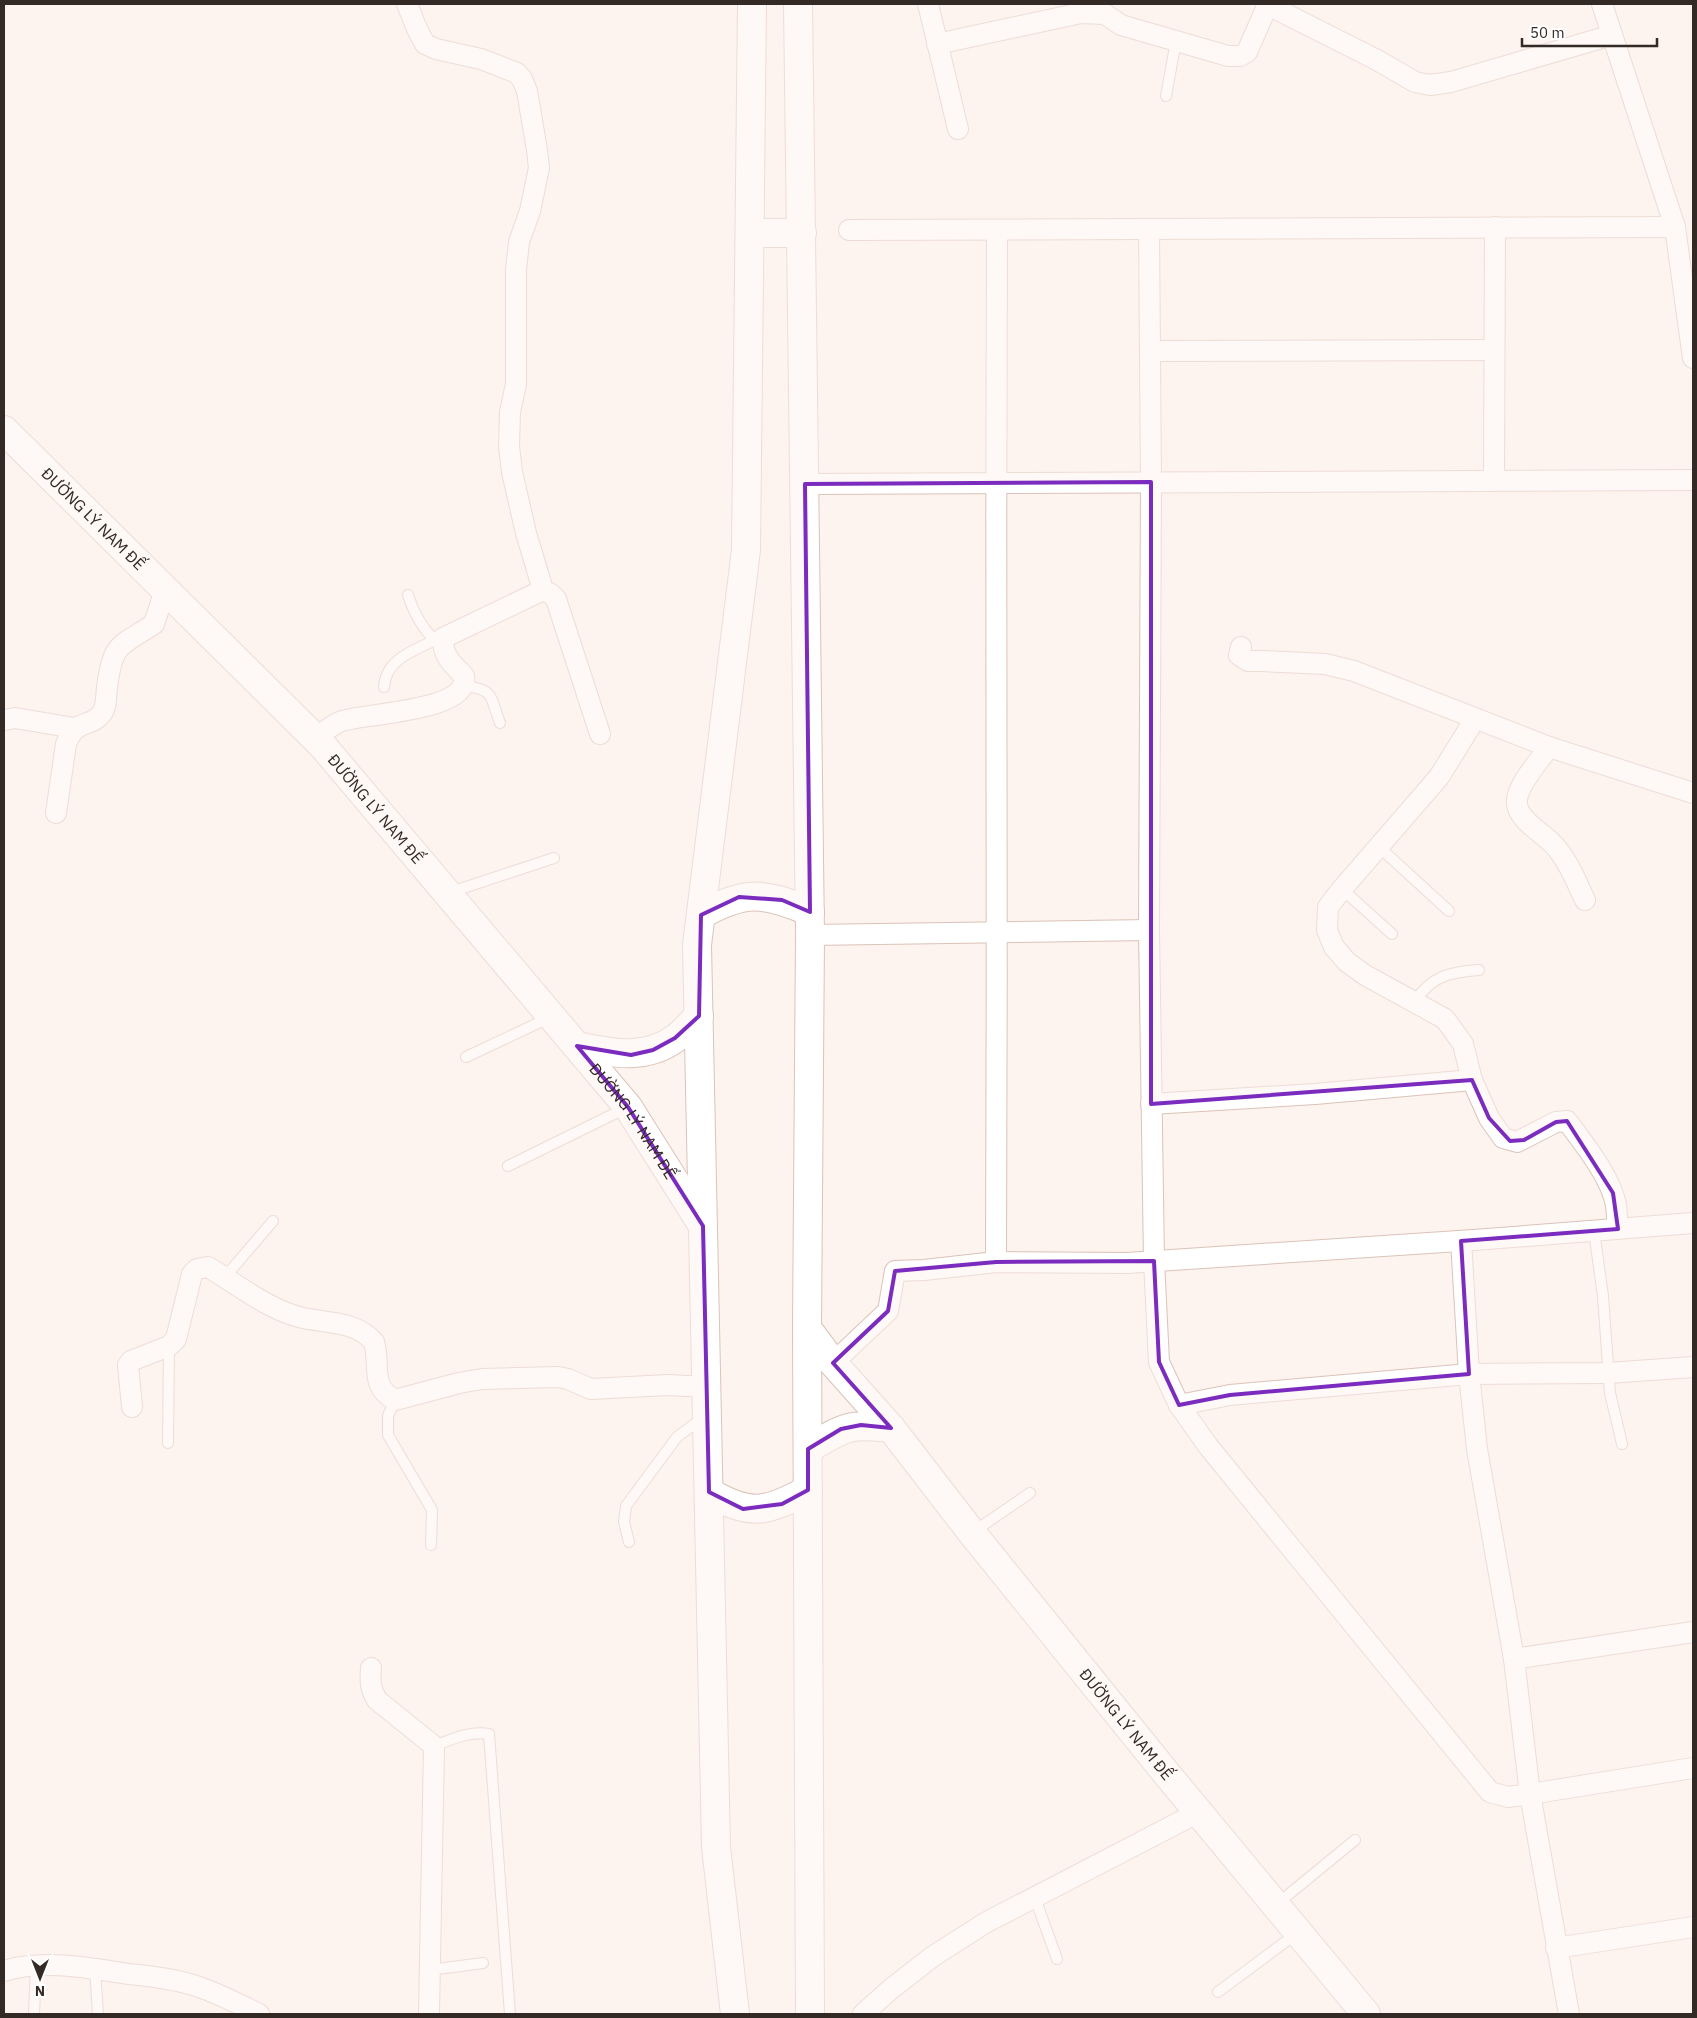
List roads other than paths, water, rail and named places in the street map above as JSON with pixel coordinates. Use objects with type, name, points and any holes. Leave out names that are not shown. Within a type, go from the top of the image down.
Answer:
[{"type":"street","points":[[407,4],[425,44],[436,49],[481,59],[517,73],[522,79],[526,91],[537,150],[538,168],[530,211],[519,242],[516,270],[516,384],[510,412],[509,446],[512,472],[526,533],[543,590],[556,599],[600,734]]},
{"type":"street","points":[[735,2014],[716,1847],[697,945],[746,550],[752,4]]},
{"type":"street","points":[[798,4],[810,924],[807,1328],[810,2014]]},
{"type":"street","points":[[928,4],[958,129]]},
{"type":"street","points":[[937,44],[1081,13],[1096,13],[1105,14],[1120,25],[1228,56],[1240,56],[1247,52],[1268,4],[1377,60],[1415,82],[1430,85],[1451,82],[1612,35]]},
{"type":"street","points":[[1602,4],[1675,227],[1693,358]]},
{"type":"street","points":[[1494,481],[1495,227]]},
{"type":"street","points":[[849,230],[1675,227]]},
{"type":"street","points":[[1149,229],[1151,482],[1149,930],[1154,1261],[1159,1362],[1179,1405],[1208,1446],[1490,1792],[1508,1797],[1693,1768]]},
{"type":"street","points":[[996,1262],[998,931],[997,230]]},
{"type":"street","points":[[750,233],[802,233]]},
{"type":"street","points":[[1150,351],[1494,350]]},
{"type":"street","name":"ĐƯỜNG LÝ NAM ĐẾ","points":[[4,430],[316,738],[628,1107],[703,1226]]},
{"type":"street","points":[[805,484],[1693,480]]},
{"type":"street","points":[[56,813],[66,744],[74,728],[101,714],[105,706],[110,662],[113,656],[121,644],[154,624],[166,590]]},
{"type":"street","points":[[316,738],[341,721],[436,704],[459,693],[464,686],[464,676],[452,664],[439,643],[444,638],[543,590]]},
{"type":"street","points":[[1241,647],[1239,654],[1248,661],[1262,660],[1325,664],[1354,671],[1549,746],[1693,793]]},
{"type":"street","points":[[4,720],[15,718],[74,728]]},
{"type":"street","points":[[1475,719],[1439,777],[1342,889],[1328,908],[1328,930],[1334,947],[1347,962],[1365,975],[1445,1019],[1463,1044],[1472,1080],[1489,1118],[1503,1138],[1517,1142],[1556,1122],[1567,1121],[1613,1193],[1618,1229]]},
{"type":"street","points":[[1549,746],[1522,786],[1516,799],[1519,813],[1554,844],[1585,900]]},
{"type":"street","points":[[701,915],[720,904],[739,897],[761,896],[782,900],[810,924],[998,931],[1149,930]]},
{"type":"street","points":[[577,1046],[630,1055],[653,1050],[675,1038],[699,1016]]},
{"type":"street","points":[[1151,1104],[1315,1094],[1472,1080]]},
{"type":"street","points":[[833,1363],[888,1311],[895,1271],[924,1270],[996,1262],[1127,1263],[1461,1241],[1693,1223]]},
{"type":"street","points":[[1461,1241],[1469,1374],[1477,1449],[1514,1659],[1530,1794],[1569,2014]]},
{"type":"street","points":[[132,1407],[128,1365],[131,1361],[169,1346],[176,1339],[192,1274],[197,1268],[208,1267],[280,1310],[302,1318],[360,1330],[374,1342],[380,1389],[395,1400],[427,1390],[482,1379],[558,1377],[568,1379],[591,1389],[668,1385],[706,1387]]},
{"type":"street","name":"ĐƯỜNG LÝ NAM ĐẾ","points":[[807,1328],[833,1363],[891,1428],[972,1533],[1366,2014]]},
{"type":"street","points":[[1179,1405],[1230,1395],[1469,1374],[1608,1373],[1693,1367]]},
{"type":"street","points":[[808,1449],[841,1429],[861,1425],[891,1428]]},
{"type":"street","points":[[709,1492],[724,1502],[743,1509],[762,1509],[782,1504],[808,1490]]},
{"type":"street","points":[[1514,1659],[1693,1632]]},
{"type":"street","points":[[371,1668],[370,1685],[372,1693],[377,1700],[434,1746],[429,2014]]},
{"type":"street","points":[[863,2014],[932,1957],[985,1923],[1199,1812]]},
{"type":"street","points":[[1556,1948],[1693,1927]]},
{"type":"street","points":[[4,1971],[17,1967],[76,1966],[191,1984],[226,1997],[259,2014]]},
{"type":"lane","points":[[1166,96],[1176,41]]},
{"type":"lane","points":[[384,687],[385,680],[396,661],[439,643],[427,633],[421,624],[408,594]]},
{"type":"lane","points":[[464,686],[480,687],[488,693],[500,723]]},
{"type":"lane","points":[[1379,848],[1449,911]]},
{"type":"lane","points":[[447,893],[554,858]]},
{"type":"lane","points":[[1342,889],[1392,934]]},
{"type":"lane","points":[[1414,1002],[1424,988],[1445,975],[1458,971],[1479,970]]},
{"type":"lane","points":[[466,1057],[552,1017]]},
{"type":"lane","points":[[508,1166],[628,1107]]},
{"type":"lane","points":[[225,1277],[273,1221]]},
{"type":"lane","points":[[1594,1231],[1603,1296],[1610,1393],[1622,1444]]},
{"type":"lane","points":[[168,1443],[169,1346]]},
{"type":"lane","points":[[395,1400],[388,1416],[388,1435],[432,1510],[431,1545]]},
{"type":"lane","points":[[629,1542],[624,1522],[626,1506],[677,1437],[707,1415]]},
{"type":"lane","points":[[972,1533],[1030,1492]]},
{"type":"lane","points":[[434,1746],[468,1734],[478,1732],[489,1734],[510,2014]]},
{"type":"lane","points":[[1276,1905],[1356,1840]]},
{"type":"lane","points":[[1035,1898],[1057,1959]]},
{"type":"lane","points":[[1218,1992],[1298,1932]]},
{"type":"lane","points":[[430,1970],[484,1964]]},
{"type":"lane","points":[[34,2014],[36,1966]]},
{"type":"lane","points":[[95,1969],[98,2014]]}]
